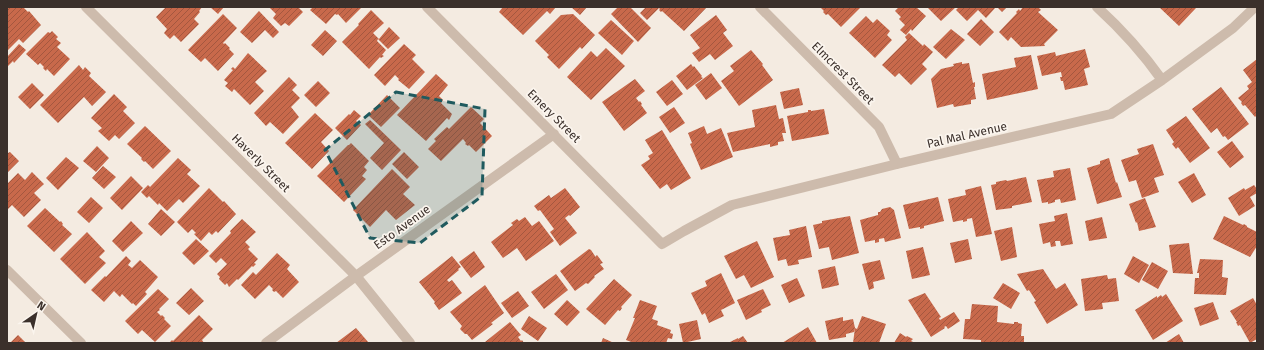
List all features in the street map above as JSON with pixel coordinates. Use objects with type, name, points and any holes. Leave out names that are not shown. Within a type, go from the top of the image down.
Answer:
[{"type":"street","name":"Haverly Street","points":[[86,7],[356,276],[410,343]]},
{"type":"street","name":"Emery Street","points":[[427,7],[662,244]]},
{"type":"street","name":"Elmcrest Street","points":[[760,7],[879,127],[897,164]]},
{"type":"street","points":[[1097,7],[1119,27],[1150,63],[1162,80]]},
{"type":"street","name":"Pal Mal Avenue","points":[[662,244],[732,205],[897,164],[1111,114],[1162,80],[1233,28],[1255,7]]},
{"type":"street","name":"Esto Avenue","points":[[266,343],[356,276],[554,134]]},
{"type":"street","points":[[7,270],[81,343]]},
{"type":"highlighted area","points":[[396,92],[485,109],[482,196],[420,243],[370,238],[325,150]]},
{"type":"building","points":[[7,7],[23,7],[28,12],[29,11],[41,25],[23,43],[19,39],[7,51]]},
{"type":"building","points":[[166,7],[202,7],[194,19],[199,24],[181,42],[174,35],[170,39],[164,33],[167,29],[156,17]]},
{"type":"building","points":[[210,7],[224,7],[218,14]]},
{"type":"building","points":[[269,7],[298,7],[303,12],[289,26],[285,23],[281,26],[273,18],[276,14]]},
{"type":"building","points":[[313,7],[362,7],[346,23],[338,14],[335,14],[326,24],[310,10]]},
{"type":"building","points":[[503,7],[556,7],[550,14],[547,11],[523,35],[499,12]]},
{"type":"building","points":[[571,7],[587,7],[580,15]]},
{"type":"building","points":[[618,7],[630,7],[651,28],[638,42],[611,14]]},
{"type":"building","points":[[646,7],[707,7],[684,31],[662,11],[661,12],[659,8],[647,20],[640,13]]},
{"type":"building","points":[[820,7],[861,7],[841,27],[828,14],[826,15]]},
{"type":"building","points":[[899,7],[916,7],[926,16],[912,31],[911,29],[906,35],[900,30],[905,25],[899,19],[901,17],[895,11]]},
{"type":"building","points":[[956,7],[941,21],[928,8]]},
{"type":"building","points":[[959,7],[996,7],[986,18],[978,10],[967,21],[956,10]]},
{"type":"building","points":[[997,7],[1007,7],[1002,12]]},
{"type":"building","points":[[1023,7],[1038,7],[1041,10],[1038,12],[1058,30],[1044,44],[1045,46],[1021,47],[1011,37],[1008,41],[999,32],[1017,13],[1016,12],[1019,9],[1020,11]]},
{"type":"building","points":[[1159,7],[1196,7],[1196,8],[1179,26]]},
{"type":"building","points":[[371,10],[384,23],[373,33],[379,39],[389,27],[400,38],[388,49],[378,39],[377,41],[386,50],[382,55],[384,56],[381,58],[380,57],[369,69],[342,42]]},
{"type":"building","points":[[259,11],[279,32],[273,38],[265,30],[252,43],[240,32]]},
{"type":"building","points":[[223,14],[237,28],[223,43],[230,48],[229,49],[234,54],[218,71],[205,58],[201,62],[188,50]]},
{"type":"building","points":[[573,14],[595,35],[582,49],[580,47],[559,69],[547,57],[549,55],[535,41],[561,15]]},
{"type":"building","points":[[716,15],[727,30],[723,33],[733,46],[715,60],[710,54],[699,62],[692,53],[700,48],[690,35]]},
{"type":"building","points":[[866,16],[873,23],[877,19],[890,31],[887,35],[892,40],[875,58],[849,33]]},
{"type":"building","points":[[981,19],[994,32],[980,46],[967,34]]},
{"type":"building","points":[[611,20],[634,41],[622,55],[598,33]]},
{"type":"building","points":[[951,29],[965,40],[946,59],[933,47]]},
{"type":"building","points":[[325,30],[337,41],[323,56],[311,45]]},
{"type":"building","points":[[52,31],[58,37],[56,39],[61,43],[57,47],[70,59],[54,76],[47,69],[46,71],[40,63],[38,65],[26,54],[48,32],[50,33]]},
{"type":"building","points":[[909,33],[923,46],[924,44],[933,52],[922,64],[927,69],[911,85],[899,73],[895,77],[882,65],[907,40],[905,37]]},
{"type":"building","points":[[19,44],[26,50],[14,63],[13,61],[7,67],[7,57]]},
{"type":"building","points":[[404,44],[416,55],[412,59],[425,72],[409,89],[398,80],[399,79],[395,75],[385,86],[374,75]]},
{"type":"building","points":[[606,48],[625,66],[591,100],[567,77],[591,51],[597,57]]},
{"type":"building","points":[[1085,49],[1090,67],[1084,69],[1088,85],[1065,90],[1063,81],[1061,81],[1060,77],[1062,77],[1061,72],[1042,76],[1037,56],[1055,52],[1056,56]]},
{"type":"building","points":[[751,50],[763,64],[762,65],[773,80],[739,106],[721,81],[734,71],[730,66]]},
{"type":"building","points":[[248,53],[267,71],[255,82],[264,91],[250,105],[234,89],[232,92],[225,86],[228,83],[224,80],[233,70],[231,69],[233,67],[235,69]]},
{"type":"building","points":[[1031,55],[1038,89],[987,100],[982,74],[1016,67],[1014,58]]},
{"type":"building","points":[[1257,59],[1257,115],[1255,117],[1245,105],[1243,106],[1241,103],[1242,102],[1238,98],[1249,89],[1247,86],[1252,82],[1243,70]]},
{"type":"building","points":[[962,62],[962,64],[969,63],[973,83],[975,82],[974,87],[976,99],[971,100],[971,104],[954,107],[953,104],[937,108],[931,79],[941,69],[954,66],[953,64]]},
{"type":"building","points":[[691,64],[703,78],[687,90],[676,76]]},
{"type":"building","points":[[79,65],[83,70],[85,67],[91,73],[89,76],[106,92],[92,106],[84,97],[58,123],[40,105]]},
{"type":"building","points":[[711,73],[722,88],[706,100],[695,85]]},
{"type":"building","points":[[436,74],[448,85],[439,96],[443,100],[441,103],[452,114],[449,120],[447,118],[426,141],[397,115]]},
{"type":"building","points":[[289,77],[297,85],[292,90],[300,98],[291,107],[299,117],[283,134],[270,122],[266,126],[254,113]]},
{"type":"building","points":[[635,79],[645,91],[636,98],[639,102],[640,101],[647,113],[624,131],[602,102]]},
{"type":"building","points":[[672,80],[683,94],[667,106],[656,92]]},
{"type":"building","points":[[318,81],[330,93],[316,107],[304,95]]},
{"type":"building","points":[[32,83],[44,95],[30,109],[18,97]]},
{"type":"building","points":[[1221,87],[1249,124],[1228,140],[1225,136],[1223,137],[1217,128],[1211,133],[1192,109]]},
{"type":"building","points":[[799,88],[803,105],[784,109],[780,92]]},
{"type":"building","points":[[114,94],[127,107],[123,111],[135,123],[119,139],[115,135],[109,141],[98,131],[102,128],[91,118]]},
{"type":"building","points":[[387,95],[400,108],[381,127],[368,115]]},
{"type":"building","points":[[776,105],[779,119],[783,118],[786,133],[782,133],[784,141],[778,142],[778,145],[770,147],[770,144],[733,152],[727,133],[755,127],[752,110]]},
{"type":"building","points":[[471,107],[484,119],[480,123],[492,136],[476,152],[469,145],[468,146],[465,144],[466,143],[463,139],[441,161],[428,149],[436,141],[434,139],[447,127],[449,129]]},
{"type":"building","points":[[674,107],[685,123],[670,133],[659,117]]},
{"type":"building","points":[[824,109],[829,134],[792,141],[787,116],[808,112],[808,110]]},
{"type":"building","points":[[354,110],[361,116],[356,121],[361,125],[347,140],[335,128]]},
{"type":"building","points":[[315,113],[333,130],[321,142],[329,151],[312,169],[285,143]]},
{"type":"building","points":[[1186,116],[1210,148],[1190,163],[1178,147],[1176,149],[1172,144],[1174,142],[1166,130]]},
{"type":"building","points":[[370,120],[401,150],[382,170],[370,158],[384,143],[365,124]]},
{"type":"building","points":[[145,126],[171,151],[153,169],[127,144]]},
{"type":"building","points":[[704,126],[707,134],[721,128],[733,157],[701,170],[690,144],[692,143],[688,133]]},
{"type":"building","points":[[662,130],[691,178],[671,190],[667,184],[660,189],[641,165],[650,159],[648,156],[653,153],[645,140]]},
{"type":"building","points":[[1232,141],[1244,157],[1230,168],[1217,152]]},
{"type":"building","points":[[351,143],[369,161],[364,167],[367,170],[362,176],[366,179],[344,202],[317,176]]},
{"type":"building","points":[[1153,144],[1164,175],[1154,178],[1159,192],[1142,198],[1136,180],[1129,182],[1121,160],[1139,154],[1137,149]]},
{"type":"building","points":[[97,146],[109,158],[96,172],[83,161]]},
{"type":"building","points":[[7,152],[10,152],[19,161],[7,173]]},
{"type":"building","points":[[404,152],[419,167],[407,179],[392,164]]},
{"type":"building","points":[[66,157],[79,168],[58,190],[46,178]]},
{"type":"building","points":[[178,158],[191,170],[187,174],[200,186],[183,203],[179,199],[167,211],[159,203],[158,205],[149,196],[147,198],[141,192],[148,185],[150,187]]},
{"type":"building","points":[[1109,158],[1116,183],[1117,182],[1122,197],[1097,204],[1087,168],[1100,164],[1100,161]]},
{"type":"building","points":[[103,166],[116,177],[104,189],[92,178]]},
{"type":"building","points":[[1070,168],[1076,200],[1061,203],[1060,199],[1048,204],[1048,202],[1042,203],[1037,180],[1054,177],[1053,171]]},
{"type":"building","points":[[392,169],[410,187],[403,194],[415,205],[396,220],[386,210],[370,227],[353,210]]},
{"type":"building","points":[[32,172],[44,184],[34,193],[41,200],[24,217],[12,205],[7,210],[7,184],[18,173],[25,180]]},
{"type":"building","points":[[1194,173],[1206,195],[1192,203],[1178,182]]},
{"type":"building","points":[[131,176],[143,188],[122,210],[110,198]]},
{"type":"building","points":[[1026,177],[1032,202],[1012,206],[1012,208],[996,210],[991,185],[996,184],[996,182]]},
{"type":"building","points":[[1254,185],[1257,189],[1257,193],[1250,197],[1255,206],[1239,216],[1228,198],[1244,188],[1245,190]]},
{"type":"building","points":[[981,186],[992,234],[976,237],[972,218],[963,222],[963,220],[953,222],[948,199],[966,195],[965,190]]},
{"type":"building","points":[[209,188],[236,214],[218,233],[216,231],[212,235],[209,232],[201,241],[194,234],[196,233],[192,229],[188,233],[177,222]]},
{"type":"building","points":[[565,188],[580,207],[570,216],[569,215],[565,218],[577,233],[560,246],[550,232],[554,229],[540,210],[538,211],[534,206],[549,195],[551,198]]},
{"type":"building","points":[[91,197],[103,208],[89,223],[77,212]]},
{"type":"building","points":[[938,197],[944,221],[924,226],[924,228],[920,229],[920,227],[909,229],[903,205]]},
{"type":"building","points":[[1145,198],[1156,227],[1139,231],[1137,222],[1136,223],[1129,204]]},
{"type":"building","points":[[890,207],[894,210],[901,238],[885,242],[884,238],[879,239],[879,242],[875,243],[875,240],[865,242],[860,220],[878,215],[878,212],[882,209]]},
{"type":"building","points":[[45,208],[60,222],[61,221],[63,224],[62,225],[72,234],[54,252],[27,226]]},
{"type":"building","points":[[161,209],[175,222],[161,236],[148,224]]},
{"type":"building","points":[[1067,213],[1073,244],[1061,246],[1060,241],[1055,241],[1056,246],[1051,247],[1050,242],[1043,244],[1039,224],[1055,221],[1054,216]]},
{"type":"building","points":[[850,216],[859,253],[832,260],[829,247],[819,249],[813,225],[822,223],[822,221]]},
{"type":"building","points":[[1224,216],[1243,225],[1244,224],[1257,232],[1257,246],[1250,257],[1213,239]]},
{"type":"building","points":[[525,217],[532,226],[539,221],[554,241],[526,261],[517,248],[503,258],[491,242],[513,225],[511,223],[517,219],[519,221]]},
{"type":"building","points":[[1102,217],[1107,238],[1089,241],[1085,221]]},
{"type":"building","points":[[242,219],[256,232],[245,242],[250,247],[248,249],[258,259],[254,263],[256,264],[253,267],[252,266],[229,287],[227,283],[225,285],[219,279],[220,277],[217,274],[227,264],[221,258],[216,263],[209,256]]},
{"type":"building","points":[[131,221],[143,233],[123,252],[112,241]]},
{"type":"building","points":[[806,226],[812,257],[798,260],[799,264],[788,266],[786,259],[778,261],[773,238],[790,235],[789,230]]},
{"type":"building","points":[[1012,227],[1017,257],[1001,261],[994,231]]},
{"type":"building","points":[[87,232],[105,251],[99,257],[106,263],[85,284],[60,259]]},
{"type":"building","points":[[196,239],[209,251],[194,265],[182,253]]},
{"type":"building","points":[[968,239],[972,259],[955,263],[950,243]]},
{"type":"building","points":[[757,241],[774,277],[751,288],[744,275],[736,279],[724,256]]},
{"type":"building","points":[[1189,243],[1193,274],[1173,273],[1169,245]]},
{"type":"building","points":[[923,247],[930,275],[912,279],[906,251]]},
{"type":"building","points":[[589,249],[595,257],[597,255],[603,263],[600,264],[604,269],[594,276],[595,277],[588,284],[586,283],[575,291],[560,271]]},
{"type":"building","points":[[474,251],[485,267],[471,278],[459,262]]},
{"type":"building","points":[[277,253],[290,265],[287,269],[299,282],[283,298],[276,291],[274,292],[269,285],[255,299],[241,285],[253,272],[256,275]]},
{"type":"building","points":[[126,256],[131,261],[128,265],[132,268],[140,260],[158,277],[145,292],[147,294],[136,306],[122,294],[120,297],[114,291],[104,302],[91,290]]},
{"type":"building","points":[[452,256],[461,267],[447,280],[449,282],[452,280],[462,293],[439,310],[434,303],[435,302],[419,282]]},
{"type":"building","points":[[1133,256],[1149,265],[1139,283],[1124,274]]},
{"type":"building","points":[[1200,259],[1223,260],[1222,277],[1228,278],[1226,295],[1194,294],[1195,278],[1199,278],[1199,273],[1197,273]]},
{"type":"building","points":[[880,260],[885,279],[873,282],[874,288],[869,290],[862,264]]},
{"type":"building","points":[[1152,262],[1168,271],[1158,289],[1142,280]]},
{"type":"building","points":[[835,266],[839,285],[822,289],[818,270]]},
{"type":"building","points":[[1043,269],[1056,289],[1065,283],[1078,305],[1047,324],[1034,302],[1036,301],[1029,290],[1027,291],[1017,274]]},
{"type":"building","points":[[721,273],[735,303],[721,310],[724,316],[709,323],[705,313],[702,315],[691,293],[707,286],[705,281]]},
{"type":"building","points":[[556,274],[568,290],[544,309],[531,292]]},
{"type":"building","points":[[1107,275],[1108,279],[1116,278],[1119,301],[1102,303],[1103,309],[1085,311],[1081,279]]},
{"type":"building","points":[[797,278],[805,296],[789,303],[781,285]]},
{"type":"building","points":[[614,279],[632,295],[621,307],[622,308],[620,311],[618,310],[605,325],[586,309]]},
{"type":"building","points":[[1003,283],[1020,293],[1011,309],[993,298]]},
{"type":"building","points":[[485,285],[504,313],[491,323],[493,324],[472,340],[460,329],[462,326],[450,312]]},
{"type":"building","points":[[191,288],[204,301],[189,315],[176,303]]},
{"type":"building","points":[[158,289],[169,299],[157,312],[165,318],[164,319],[171,326],[155,342],[142,330],[138,334],[125,321]]},
{"type":"building","points":[[763,289],[771,305],[761,310],[762,312],[746,320],[737,300]]},
{"type":"building","points":[[518,291],[529,306],[512,318],[501,303]]},
{"type":"building","points":[[925,293],[941,317],[939,318],[940,320],[954,312],[960,321],[948,329],[946,326],[944,327],[945,328],[931,337],[908,300]]},
{"type":"building","points":[[1166,294],[1183,321],[1153,340],[1135,310],[1157,296],[1157,298],[1161,295],[1162,297]]},
{"type":"building","points":[[1253,298],[1257,305],[1257,339],[1250,343],[1230,311]]},
{"type":"building","points":[[567,300],[580,312],[567,326],[554,314]]},
{"type":"building","points":[[640,300],[657,306],[652,319],[658,321],[657,325],[671,330],[670,333],[673,334],[672,339],[668,338],[666,343],[634,343],[626,340],[635,318],[633,318]]},
{"type":"building","points":[[1213,302],[1219,319],[1200,326],[1194,308]]},
{"type":"building","points":[[972,304],[998,306],[997,322],[1014,324],[1014,322],[1018,322],[1022,324],[1021,336],[1024,336],[1024,343],[981,343],[981,340],[963,339],[965,319],[970,319]]},
{"type":"building","points":[[199,315],[213,329],[202,340],[204,343],[169,343],[172,340],[173,341]]},
{"type":"building","points":[[529,316],[547,328],[538,341],[521,329]]},
{"type":"building","points":[[862,316],[886,324],[879,343],[853,343],[855,328],[857,329]]},
{"type":"building","points":[[843,317],[843,321],[853,319],[855,328],[854,332],[846,334],[846,337],[829,340],[825,321]]},
{"type":"building","points":[[697,320],[701,339],[683,343],[679,324]]},
{"type":"building","points":[[510,322],[521,335],[518,337],[524,343],[485,342]]},
{"type":"building","points":[[808,327],[817,343],[782,343]]},
{"type":"building","points":[[356,328],[369,343],[336,343]]},
{"type":"building","points":[[900,333],[913,339],[911,341],[915,343],[894,343]]},
{"type":"building","points":[[1179,334],[1184,343],[1165,343]]},
{"type":"building","points":[[18,335],[26,343],[10,343]]},
{"type":"building","points":[[743,336],[748,343],[728,343],[738,339]]},
{"type":"building","points":[[603,338],[614,343],[601,343]]}]
